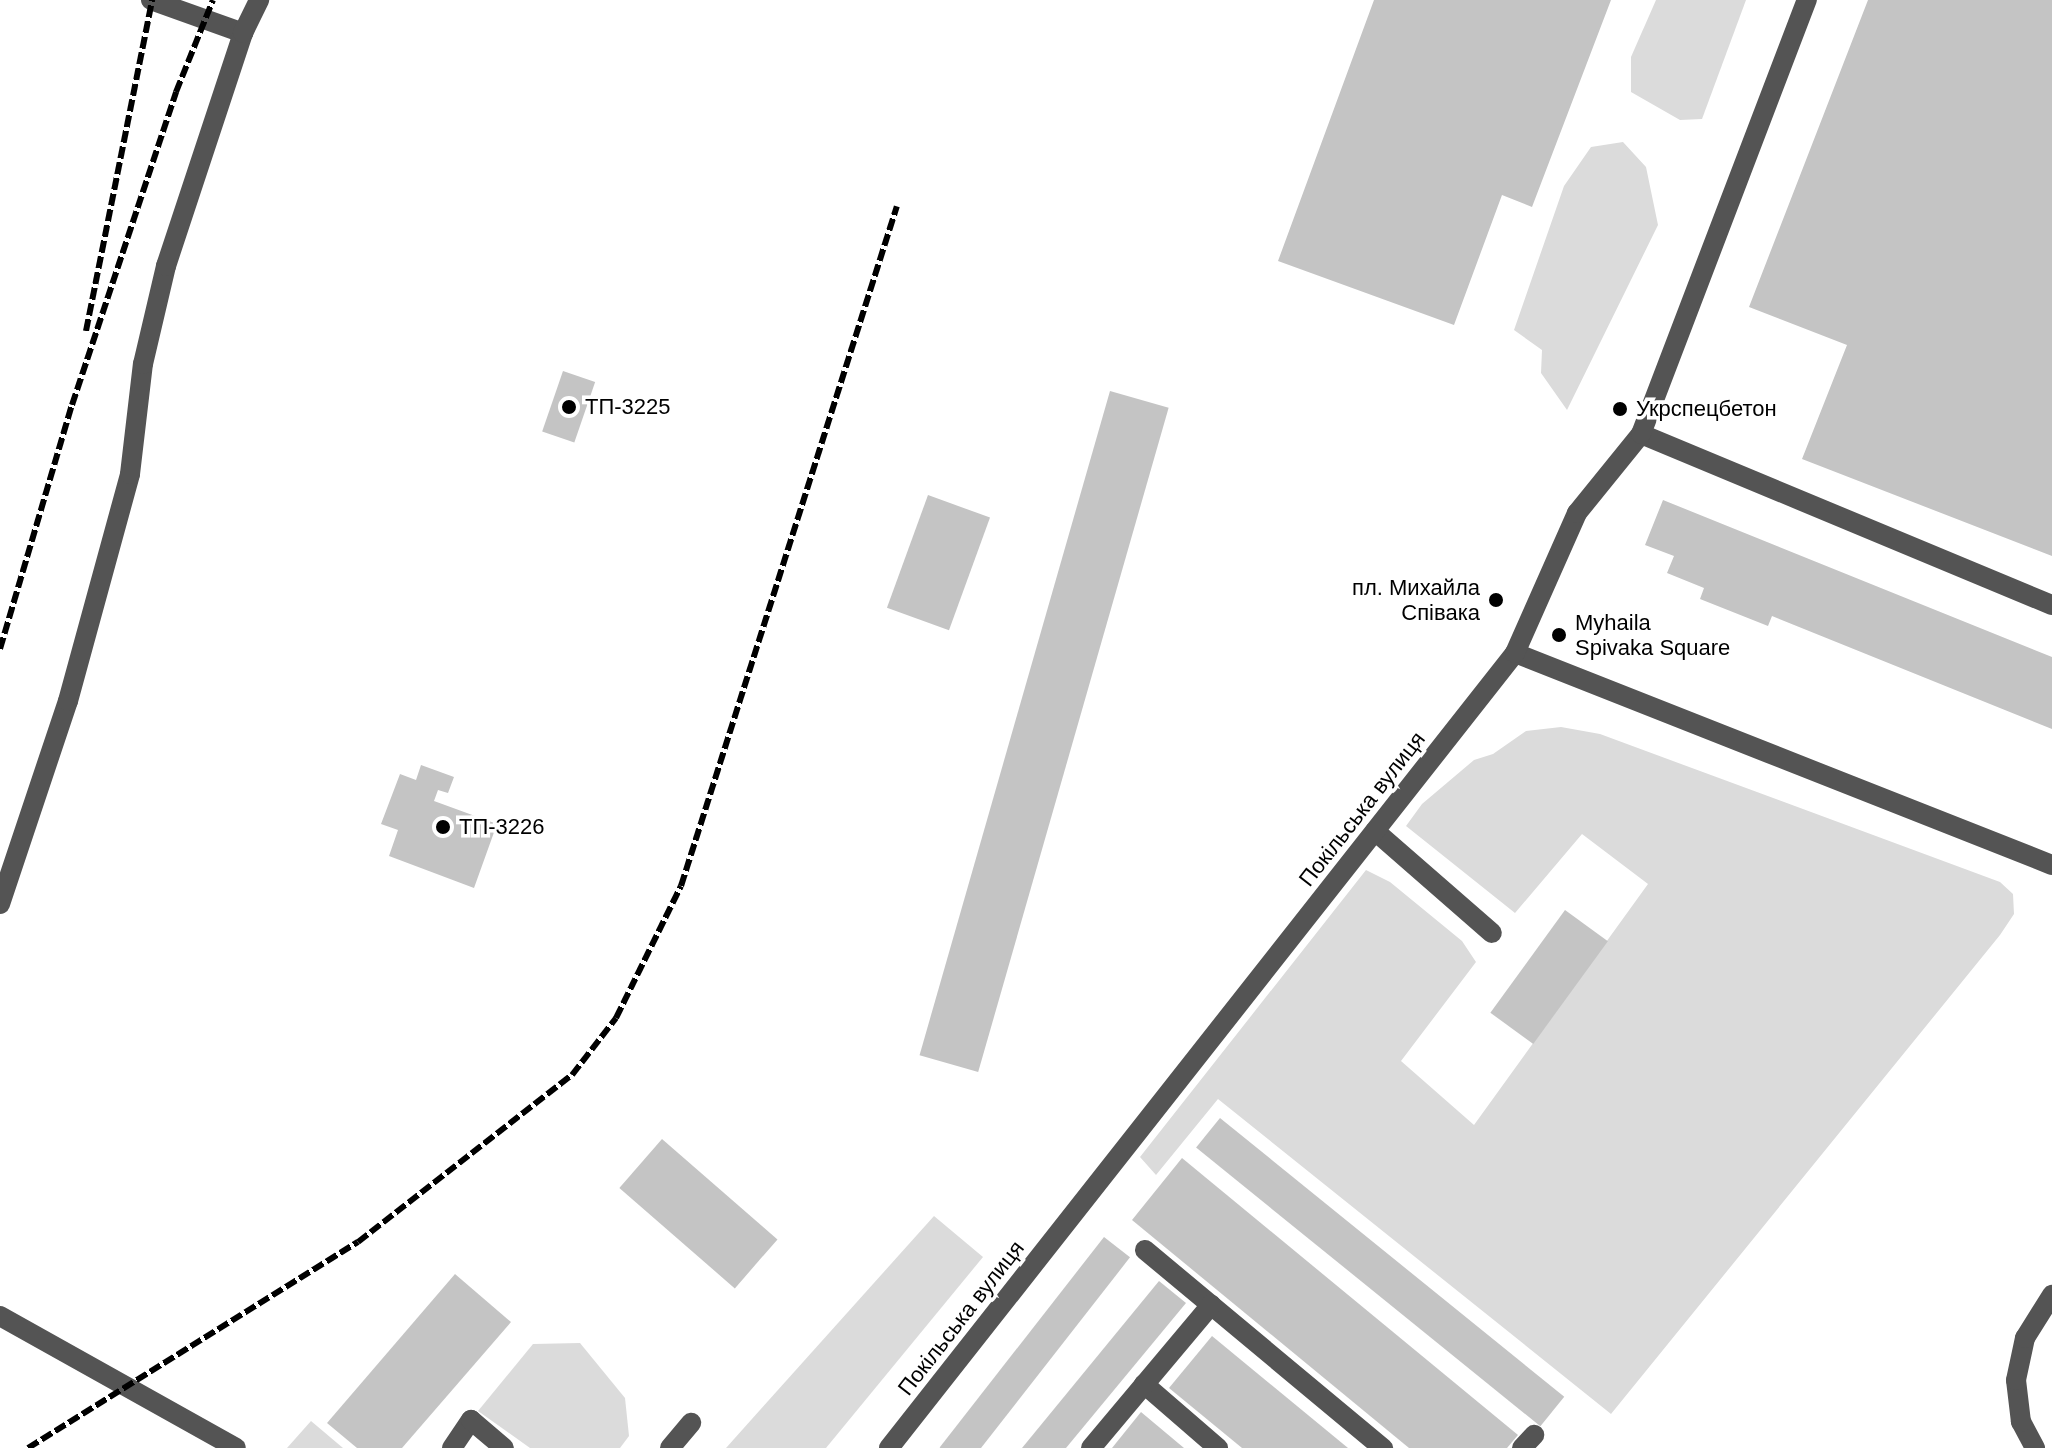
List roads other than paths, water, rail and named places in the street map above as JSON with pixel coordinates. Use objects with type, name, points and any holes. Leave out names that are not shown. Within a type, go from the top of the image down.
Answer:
[{"type":"street","points":[[151,0],[243,33]]},
{"type":"street","points":[[0,904],[68,701],[130,474],[143,364],[166,266],[243,33],[259,0]]},
{"type":"street","name":"Покільська вулиця","points":[[889,1448],[1515,653],[1577,513],[1641,434],[1807,0]]},
{"type":"street","points":[[1641,434],[2052,605]]},
{"type":"street","points":[[1515,653],[2052,865]]},
{"type":"street","points":[[1375,831],[1492,933]]},
{"type":"street","points":[[1145,1250],[1383,1448]]},
{"type":"street","points":[[2035,1448],[2021,1422],[2016,1380],[2025,1338],[2052,1295]]},
{"type":"street","points":[[1091,1448],[1211,1305]]},
{"type":"street","points":[[0,1316],[236,1448]]},
{"type":"street","points":[[1144,1384],[1218,1448]]},
{"type":"street","points":[[452,1448],[471,1420],[504,1448]]},
{"type":"street","points":[[670,1448],[691,1423]]},
{"type":"railway","points":[[86,331],[152,0]]},
{"type":"railway","points":[[0,649],[72,405],[176,92],[213,0]]},
{"type":"railway","points":[[28,1448],[358,1242],[572,1075],[616,1018],[681,886],[897,206]]},
{"type":"place","name":"ТП-3225","points":[[569,407]]},
{"type":"place","name":"Укрспецбетон","points":[[1620,409]]},
{"type":"place","name":"пл. Михайла Співака","points":[[1496,600]]},
{"type":"place","name":"Myhaila Spivaka Square","points":[[1559,635]]},
{"type":"place","name":"ТП-3226","points":[[443,827]]}]
